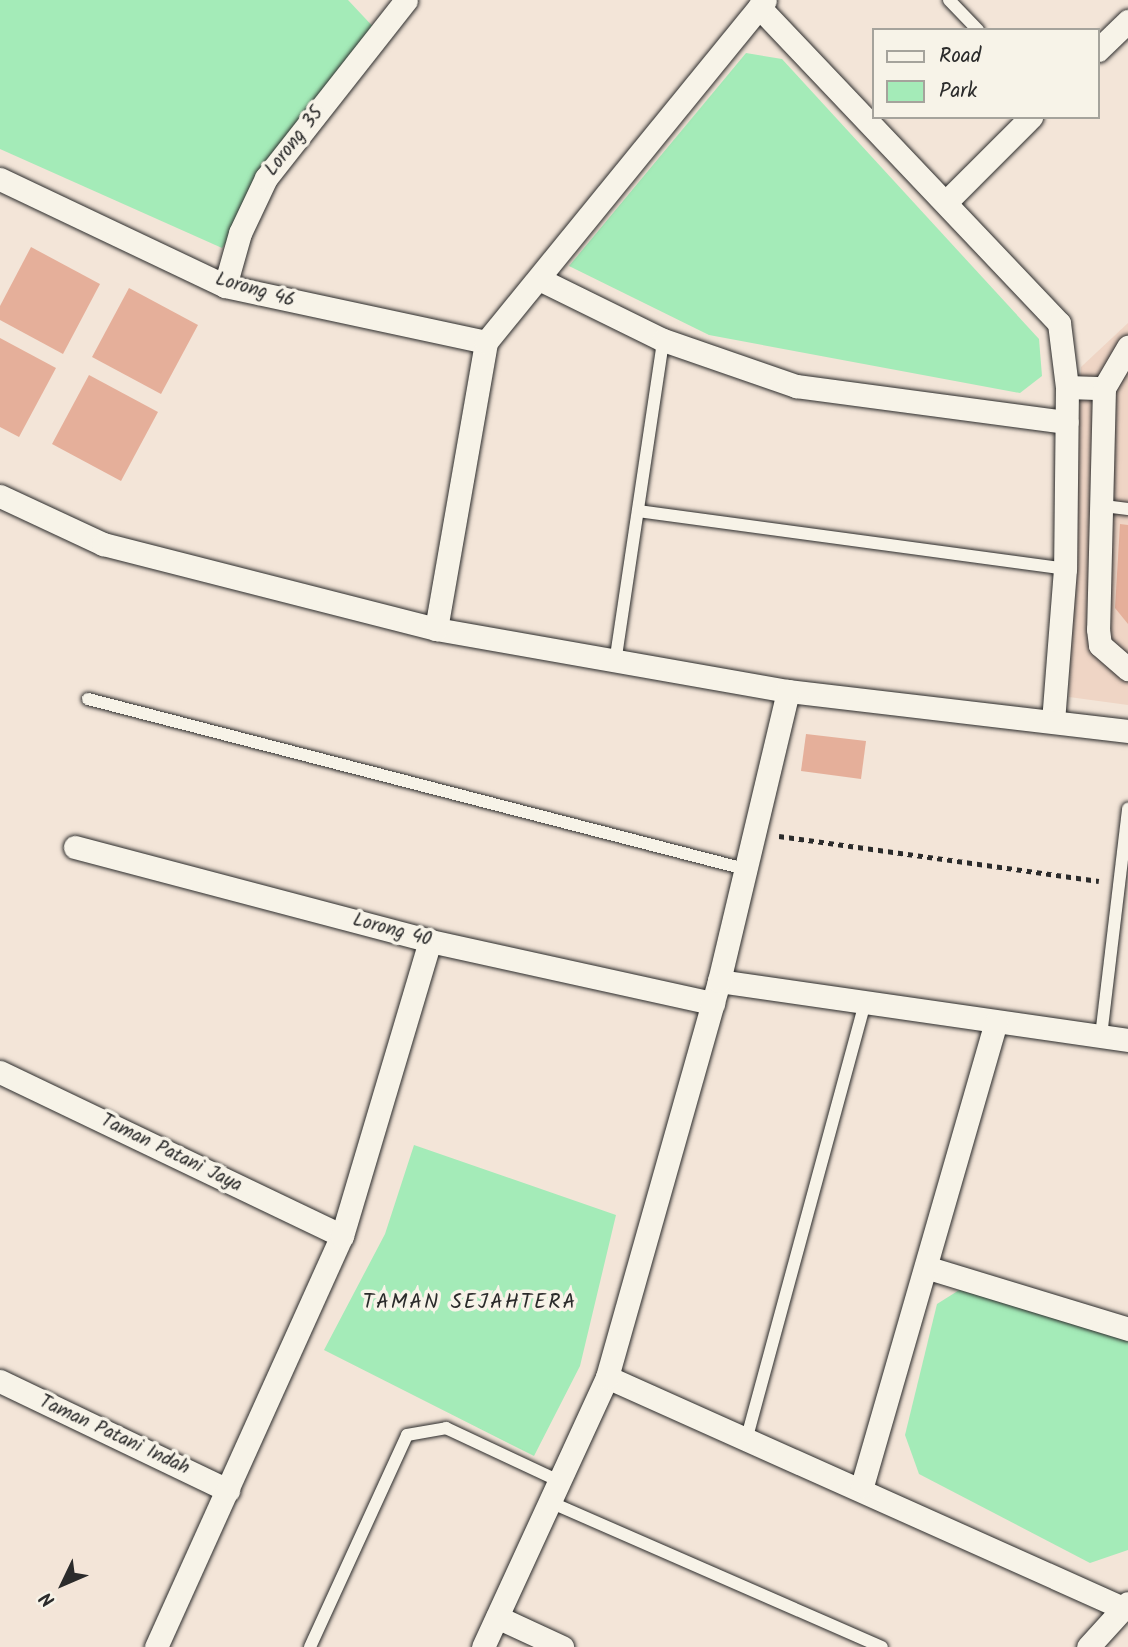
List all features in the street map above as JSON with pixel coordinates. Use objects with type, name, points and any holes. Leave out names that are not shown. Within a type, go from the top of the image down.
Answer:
[{"type":"street","points":[[436,629],[486,342],[541,280],[762,4],[1059,323],[1067,387],[1065,569],[1053,722]]},
{"type":"street","name":"Lorong 35","points":[[225,286],[240,233],[267,178],[394,5]]},
{"type":"street","points":[[1100,48],[1128,21]]},
{"type":"street","points":[[947,201],[1029,119]]},
{"type":"street","name":"Lorong 46","points":[[0,179],[225,286],[486,342]]},
{"type":"street","points":[[541,280],[663,340],[796,386],[1067,422]]},
{"type":"street","points":[[1128,346],[1104,388],[1100,645],[1128,668]]},
{"type":"street","points":[[1067,387],[1104,388]]},
{"type":"street","points":[[0,496],[103,544],[436,629],[615,663],[788,691],[1128,731]]},
{"type":"street","points":[[483,1647],[607,1377],[716,992],[788,691]]},
{"type":"street","name":"Lorong 40","points":[[75,847],[430,941],[716,992],[865,1002],[1128,1040]]},
{"type":"street","points":[[156,1647],[342,1236],[430,941]]},
{"type":"street","points":[[862,1486],[929,1268],[996,1022]]},
{"type":"street","name":"Taman Patani Jaya","points":[[0,1072],[342,1236]]},
{"type":"street","points":[[929,1268],[1128,1329]]},
{"type":"street","points":[[607,1377],[862,1486],[1126,1605],[1088,1647]]},
{"type":"street","name":"Taman Patani Indah","points":[[0,1381],[228,1490]]},
{"type":"street","points":[[497,1617],[562,1647]]},
{"type":"lane","points":[[954,2],[976,28]]},
{"type":"lane","points":[[615,663],[663,340]]},
{"type":"lane","points":[[1104,506],[1128,509]]},
{"type":"lane","points":[[638,511],[1065,569]]},
{"type":"lane","points":[[88,699],[746,869]]},
{"type":"lane","points":[[1101,1036],[1128,810]]},
{"type":"lane","points":[[747,1437],[865,1002]]},
{"type":"lane","points":[[310,1647],[407,1435],[446,1428],[555,1491],[882,1647]]},
{"type":"path","points":[[754,833],[1120,884]]},
{"type":"shaded area","points":[[1128,323],[1128,705],[1069,697],[1081,367]]},
{"type":"green space","points":[[0,0],[348,0],[378,32],[222,248],[0,149]]},
{"type":"green space","points":[[746,53],[782,59],[1039,339],[1042,376],[1020,393],[709,335],[569,266]]},
{"type":"green space","points":[[414,1145],[616,1215],[580,1366],[534,1456],[324,1350],[385,1234]]},
{"type":"green space","points":[[964,1287],[1128,1331],[1128,1550],[1090,1563],[919,1474],[905,1435],[937,1304]]},
{"type":"building","points":[[31,247],[100,284],[63,354],[0,320],[0,306]]},
{"type":"building","points":[[129,288],[198,325],[161,394],[92,357]]},
{"type":"building","points":[[0,338],[56,368],[19,437],[0,427]]},
{"type":"building","points":[[89,375],[158,412],[121,481],[52,444]]},
{"type":"building","points":[[1120,524],[1128,525],[1128,624],[1115,608]]},
{"type":"building","points":[[806,734],[866,741],[861,779],[801,771]]},
{"type":"district","name":"TAMAN SEJAHTERA","points":[[470,1303]]}]
